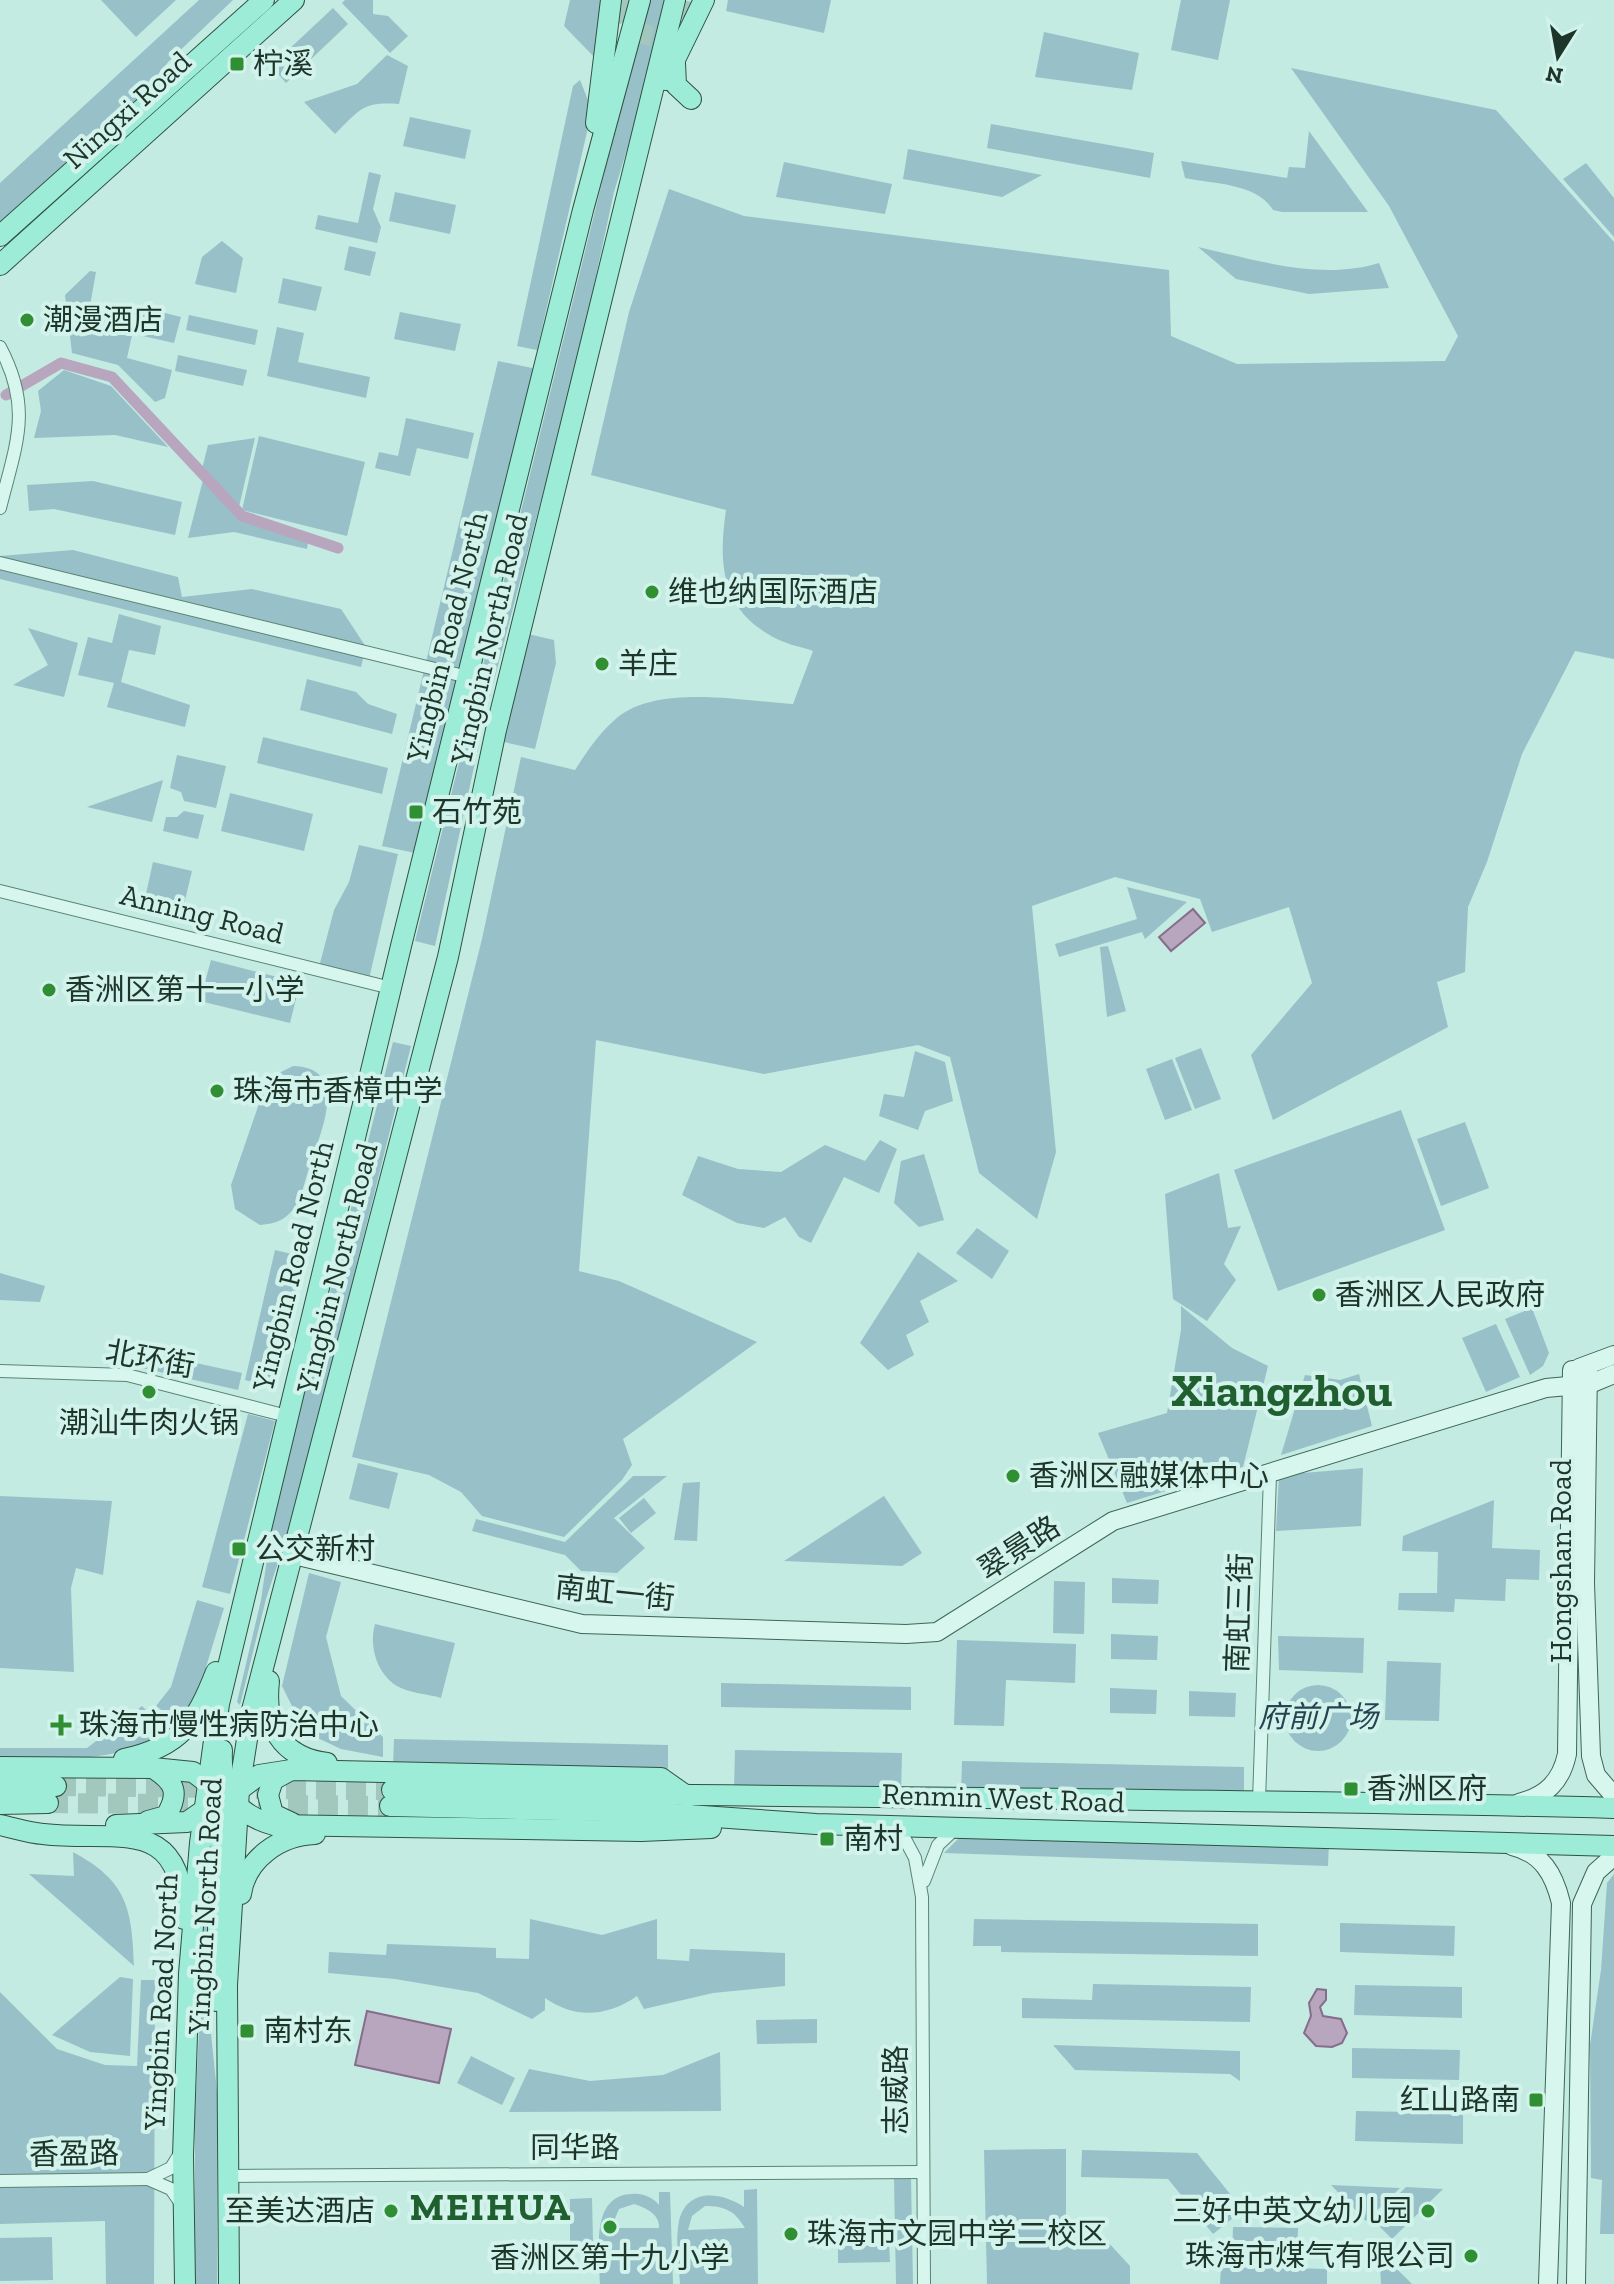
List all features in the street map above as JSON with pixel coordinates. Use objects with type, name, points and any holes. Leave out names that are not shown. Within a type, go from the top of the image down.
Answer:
[{"type":"main road","name":"Ningxi Road","points":[[0,236],[264,0]]},
{"type":"main road","name":"Ningxi Road","points":[[0,265],[294,0]]},
{"type":"main road","points":[[583,210],[611,0]]},
{"type":"main road","name":"Yingbin Road North","points":[[185,2284],[183,2141],[186,2059],[200,1843],[223,1799],[219,1704],[583,210],[640,0]]},
{"type":"main road","name":"Yingbin North Road","points":[[229,2284],[223,1799],[242,1762],[448,957],[496,730],[675,0]]},
{"type":"main road","points":[[640,151],[679,50],[704,0]]},
{"type":"main road","points":[[652,116],[672,102],[691,99],[674,81],[679,50]]},
{"type":"main road","points":[[52,190],[66,205]]},
{"type":"main road","points":[[1581,1376],[1614,1355]]},
{"type":"main road","points":[[1581,1376],[1614,1374]]},
{"type":"main road","name":"翠景路","points":[[937,1632],[1113,1521],[1270,1475],[1581,1376]]},
{"type":"main road","name":"Hongshan Road","points":[[1496,1806],[1529,1800],[1550,1789],[1562,1772],[1567,1754],[1581,1376]]},
{"type":"main road","name":"Hongshan Road","points":[[1581,1376],[1591,1756],[1596,1775],[1614,1796]]},
{"type":"main road","points":[[228,2072],[213,1988],[223,1799],[221,1766],[223,1743],[258,1588],[257,1542]]},
{"type":"main road","name":"南虹一街","points":[[294,1555],[582,1624],[906,1634],[937,1632]]},
{"type":"main road","points":[[278,1613],[267,1697],[268,1720],[280,1739],[295,1753],[392,1789]]},
{"type":"main road","points":[[65,1766],[157,1751],[181,1735],[202,1707],[235,1632]]},
{"type":"main road","points":[[0,1767],[153,1768],[193,1772],[223,1799],[254,1820],[274,1825],[641,1831],[816,1824]]},
{"type":"main road","points":[[132,1825],[166,1816],[175,1801],[176,1790],[169,1778],[153,1768]]},
{"type":"main road","points":[[291,1770],[273,1780],[268,1795],[273,1814],[296,1825]]},
{"type":"main road","points":[[0,1825],[187,1822],[259,1775],[291,1770],[392,1789]]},
{"type":"main road","name":"Renmin West Road","points":[[392,1789],[661,1778],[688,1797],[1259,1801],[1614,1808]]},
{"type":"main road","points":[[0,1786],[52,1795],[0,1804]]},
{"type":"main road","name":"Renmin West Road","points":[[392,1789],[816,1824],[1614,1846]]},
{"type":"main road","points":[[0,1825],[44,1834],[133,1836],[149,1842],[167,1857],[178,1875],[183,1898],[186,2059]]},
{"type":"main road","points":[[227,1985],[243,1881],[257,1860],[279,1842],[301,1835],[393,1834],[468,1828]]},
{"type":"main road","points":[[1493,1843],[1521,1848],[1540,1859],[1553,1876],[1561,1903],[1548,2284]]},
{"type":"main road","points":[[1576,2284],[1582,1904],[1596,1872],[1614,1856]]},
{"type":"street","points":[[0,347],[16,379],[20,409],[14,454],[0,508]]},
{"type":"street","points":[[0,563],[468,677]]},
{"type":"street","name":"Anning Road","points":[[0,891],[391,988]]},
{"type":"street","name":"北环街","points":[[0,1371],[127,1375],[287,1416]]},
{"type":"street","name":"南虹三街","points":[[1259,1801],[1270,1475]]},
{"type":"street","name":"志威路","points":[[896,1824],[913,1851],[922,1897]]},
{"type":"street","name":"志威路","points":[[924,2284],[922,1897],[928,1865],[938,1845],[959,1826]]},
{"type":"street","points":[[148,2179],[165,2173],[175,2164],[183,2141]]},
{"type":"street","name":"同华路","points":[[228,2176],[922,2172]]},
{"type":"street","points":[[148,2179],[171,2189],[184,2213]]},
{"type":"street","name":"香盈路","points":[[0,2181],[148,2179]]},
{"type":"green space","points":[[101,0],[176,0],[136,37]]},
{"type":"green space","points":[[199,0],[233,0],[169,61],[125,115],[0,224],[0,183]]},
{"type":"green space","points":[[345,0],[373,0],[373,14],[388,16],[408,36],[390,53],[342,3]]},
{"type":"green space","points":[[570,0],[606,0],[600,63],[564,26]]},
{"type":"green space","points":[[647,0],[667,0],[651,70],[614,192],[580,350],[486,712],[435,946],[415,941]]},
{"type":"green space","points":[[728,0],[831,0],[824,33],[726,11]]},
{"type":"green space","points":[[1181,0],[1230,0],[1218,60],[1171,50]]},
{"type":"green space","points":[[333,8],[348,24],[286,83],[271,66]]},
{"type":"green space","points":[[1044,32],[1139,53],[1132,90],[1035,77]]},
{"type":"green space","points":[[387,55],[408,66],[399,104],[377,104],[363,108],[335,134],[304,102],[357,84]]},
{"type":"green space","points":[[1291,68],[1496,110],[1614,242],[1614,659],[1575,651],[1522,754],[1487,862],[1468,907],[1465,972],[1437,982],[1448,1027],[1273,1120],[1251,1055],[1312,983],[1289,907],[1212,932],[1200,899],[1115,877],[1032,906],[1056,1152],[1037,1219],[979,1173],[950,1057],[918,1045],[764,1074],[596,1040],[579,1271],[619,1281],[757,1342],[623,1439],[632,1465],[622,1480],[564,1537],[482,1516],[461,1492],[429,1475],[352,1457],[482,939],[521,757],[575,770],[594,742],[618,717],[635,707],[656,701],[702,697],[793,704],[813,651],[782,641],[758,628],[734,600],[724,568],[726,510],[591,475],[629,312],[669,189],[744,216],[1169,270],[1171,336],[1237,364],[1445,361],[1458,336],[1389,206]]},
{"type":"green space","points":[[580,80],[592,110],[537,350],[517,346],[573,86]]},
{"type":"green space","points":[[410,117],[471,130],[465,159],[403,146]]},
{"type":"green space","points":[[991,124],[1154,153],[1150,178],[987,148]]},
{"type":"green space","points":[[1309,131],[1368,212],[1282,212],[1273,210],[1266,201],[1246,190],[1185,178],[1181,161],[1287,178],[1289,167],[1305,168]]},
{"type":"green space","points":[[908,149],[1042,175],[1002,197],[903,179]]},
{"type":"green space","points":[[784,162],[892,184],[885,214],[776,197]]},
{"type":"green space","points":[[1586,163],[1614,198],[1614,237],[1563,179]]},
{"type":"green space","points":[[369,172],[381,175],[373,209],[381,227],[377,243],[315,229],[318,215],[358,223]]},
{"type":"green space","points":[[395,192],[456,205],[450,234],[389,221]]},
{"type":"green space","points":[[222,241],[243,258],[236,293],[195,284],[202,257]]},
{"type":"green space","points":[[349,246],[376,252],[370,276],[344,270]]},
{"type":"green space","points":[[1198,247],[1288,267],[1334,270],[1379,263],[1389,288],[1309,294],[1236,279]]},
{"type":"green space","points":[[90,271],[96,272],[88,317],[134,326],[127,358],[172,370],[165,398],[155,402],[118,365],[72,353],[65,295]]},
{"type":"green space","points":[[283,278],[322,287],[316,311],[278,303]]},
{"type":"green space","points":[[141,307],[181,317],[174,343],[134,334]]},
{"type":"green space","points":[[400,312],[461,324],[455,351],[394,339]]},
{"type":"green space","points":[[189,315],[258,330],[255,345],[186,330]]},
{"type":"green space","points":[[277,327],[304,333],[298,362],[370,377],[366,398],[267,376]]},
{"type":"green space","points":[[178,355],[247,370],[243,386],[175,371]]},
{"type":"green space","points":[[498,361],[537,369],[415,853],[382,846]]},
{"type":"green space","points":[[64,370],[111,386],[168,447],[115,435],[34,438],[41,411],[38,391]]},
{"type":"green space","points":[[406,418],[474,433],[468,459],[417,448],[410,476],[375,468],[379,452],[398,456]]},
{"type":"green space","points":[[259,436],[365,462],[347,536],[242,510]]},
{"type":"green space","points":[[255,438],[239,507],[202,469],[208,445]]},
{"type":"green space","points":[[203,480],[238,519],[308,543],[307,549],[234,532],[188,538]]},
{"type":"green space","points":[[93,481],[182,502],[175,535],[54,509],[29,511],[27,485]]},
{"type":"green space","points":[[73,550],[178,577],[182,597],[252,589],[341,609],[366,647],[361,667],[0,579],[0,556]]},
{"type":"green space","points":[[119,614],[161,626],[155,655],[129,650],[121,682],[190,705],[185,727],[107,707],[114,683],[78,675],[88,637],[112,643]]},
{"type":"green space","points":[[28,628],[78,643],[64,697],[13,685],[48,665]]},
{"type":"green space","points":[[528,634],[554,640],[556,663],[535,749],[504,742]]},
{"type":"green space","points":[[307,679],[356,692],[368,704],[397,714],[392,734],[300,710]]},
{"type":"green space","points":[[263,737],[388,768],[382,794],[257,763]]},
{"type":"green space","points":[[177,755],[226,766],[216,808],[184,801],[181,792],[170,788]]},
{"type":"green space","points":[[163,780],[152,822],[87,807]]},
{"type":"green space","points":[[230,793],[313,814],[304,851],[221,831]]},
{"type":"green space","points":[[184,811],[204,815],[198,839],[163,831],[166,817],[177,817]]},
{"type":"green space","points":[[359,845],[398,854],[369,979],[319,967],[334,910],[349,882]]},
{"type":"green space","points":[[153,862],[192,871],[180,921],[142,912]]},
{"type":"green space","points":[[1127,887],[1187,902],[1145,939],[1142,932],[1059,957],[1055,944],[1137,919]]},
{"type":"green space","points":[[1108,946],[1126,1011],[1107,1017],[1100,947]]},
{"type":"green space","points":[[211,960],[300,983],[290,1023],[200,1001]]},
{"type":"green space","points":[[393,1042],[411,1046],[296,1508],[266,1599],[240,1705],[237,1702],[261,1600],[273,1518]]},
{"type":"green space","points":[[1201,1048],[1221,1099],[1195,1109],[1175,1058]]},
{"type":"green space","points":[[915,1051],[945,1062],[953,1101],[925,1111],[918,1130],[879,1116],[884,1094],[904,1097]]},
{"type":"green space","points":[[1172,1059],[1192,1110],[1165,1120],[1146,1069]]},
{"type":"green space","points":[[293,1066],[311,1069],[321,1077],[326,1089],[325,1119],[297,1203],[283,1219],[260,1225],[235,1209],[231,1185],[263,1092],[273,1076]]},
{"type":"green space","points":[[1401,1110],[1445,1230],[1278,1291],[1234,1170]]},
{"type":"green space","points":[[1465,1122],[1489,1188],[1441,1206],[1417,1139]]},
{"type":"green space","points":[[880,1140],[897,1149],[879,1193],[844,1177],[811,1243],[799,1237],[785,1217],[764,1228],[737,1223],[682,1195],[698,1156],[738,1169],[781,1172],[825,1145],[865,1161]]},
{"type":"green space","points":[[924,1154],[944,1220],[919,1227],[894,1203],[901,1161]]},
{"type":"green space","points":[[1219,1173],[1228,1228],[1241,1226],[1224,1264],[1236,1280],[1207,1321],[1173,1299],[1165,1194]]},
{"type":"green space","points":[[977,1228],[1009,1251],[992,1279],[956,1253]]},
{"type":"green space","points":[[275,1250],[304,1257],[274,1387],[245,1380]]},
{"type":"green space","points":[[918,1252],[958,1281],[920,1301],[929,1322],[906,1335],[914,1355],[888,1370],[860,1343]]},
{"type":"green space","points":[[0,1273],[45,1286],[40,1302],[0,1300]]},
{"type":"green space","points":[[1181,1306],[1232,1348],[1268,1366],[1243,1467],[1127,1503],[1098,1433],[1167,1413],[1181,1330]]},
{"type":"green space","points":[[1532,1308],[1549,1353],[1543,1366],[1530,1375],[1505,1319]]},
{"type":"green space","points":[[1496,1324],[1520,1377],[1486,1392],[1462,1338]]},
{"type":"green space","points":[[141,1351],[242,1373],[238,1390],[138,1367]]},
{"type":"green space","points":[[1359,1374],[1372,1426],[1281,1455],[1305,1375],[1340,1380]]},
{"type":"green space","points":[[248,1414],[275,1421],[230,1594],[202,1587]]},
{"type":"green space","points":[[358,1463],[398,1473],[389,1509],[349,1499]]},
{"type":"green space","points":[[1363,1468],[1361,1526],[1276,1531],[1279,1475]]},
{"type":"green space","points":[[633,1476],[667,1476],[614,1518],[645,1548],[617,1573],[581,1571],[565,1555],[472,1531],[476,1519],[565,1542]]},
{"type":"green space","points":[[700,1482],[697,1541],[674,1540],[683,1483]]},
{"type":"green space","points":[[0,1496],[112,1501],[103,1575],[76,1568],[71,1588],[74,1672],[0,1668]]},
{"type":"green space","points":[[884,1496],[922,1553],[902,1566],[784,1561]]},
{"type":"green space","points":[[644,1498],[656,1513],[631,1533],[619,1518]]},
{"type":"green space","points":[[1494,1500],[1492,1548],[1540,1550],[1539,1580],[1506,1579],[1505,1601],[1455,1599],[1454,1612],[1398,1610],[1399,1593],[1437,1593],[1438,1552],[1402,1551],[1403,1536]]},
{"type":"green space","points":[[309,1573],[341,1582],[326,1637],[341,1696],[383,1737],[383,1757],[341,1749],[305,1732],[282,1686]]},
{"type":"green space","points":[[1112,1578],[1159,1580],[1158,1604],[1112,1603]]},
{"type":"green space","points":[[1054,1581],[1085,1582],[1084,1634],[1053,1633]]},
{"type":"green space","points":[[197,1600],[224,1608],[196,1700],[178,1723],[156,1706],[171,1687]]},
{"type":"green space","points":[[375,1624],[455,1643],[441,1698],[397,1686],[384,1674],[374,1649]]},
{"type":"green space","points":[[1111,1634],[1158,1636],[1157,1660],[1111,1659]]},
{"type":"green space","points":[[1278,1636],[1364,1638],[1363,1673],[1279,1670]]},
{"type":"green space","points":[[957,1640],[1076,1644],[1075,1683],[1006,1680],[1004,1726],[954,1725]]},
{"type":"green space","points":[[1387,1661],[1441,1663],[1439,1721],[1385,1720]]},
{"type":"green space","points":[[721,1683],[911,1687],[911,1710],[721,1707]]},
{"type":"green space","name":"府前广场","points":[[1324,1685],[1342,1694],[1349,1705],[1349,1731],[1342,1742],[1331,1749],[1312,1751],[1294,1742],[1287,1731],[1285,1712],[1294,1694],[1305,1687]]},
{"type":"green space","points":[[1110,1688],[1157,1690],[1156,1714],[1110,1713]]},
{"type":"green space","points":[[1189,1691],[1236,1693],[1235,1717],[1189,1716]]},
{"type":"green space","points":[[142,1706],[171,1735],[150,1744],[108,1754],[0,1761],[0,1748],[87,1748]]},
{"type":"green space","points":[[394,1739],[668,1745],[668,1773],[393,1767]]},
{"type":"green space","points":[[735,1750],[902,1753],[901,1794],[734,1790]]},
{"type":"green space","points":[[962,1761],[1244,1767],[1244,1799],[961,1793]]},
{"type":"green space","points":[[966,1831],[1329,1841],[1328,1866],[944,1853]]},
{"type":"green space","points":[[73,1852],[105,1874],[123,1898],[131,1928],[134,1966],[29,1874],[74,1876]]},
{"type":"green space","points":[[1614,1874],[1614,2234],[1600,2234],[1602,2180],[1591,2178],[1590,2045],[1601,1970],[1607,1883]]},
{"type":"green space","points":[[206,1880],[211,1881],[207,1994],[217,2092],[217,2284],[195,2284],[195,2116]]},
{"type":"green space","points":[[530,1919],[602,1935],[657,1919],[657,1959],[689,1961],[690,1949],[785,1953],[785,1986],[713,1993],[644,2009],[637,1996],[614,2008],[591,2013],[568,2010],[545,1998],[545,2010],[532,2019],[478,1993],[395,1979],[328,1973],[329,1952],[386,1955],[387,1944],[496,1948],[496,1958],[529,1959]]},
{"type":"green space","points":[[974,1919],[1258,1924],[1258,1956],[1001,1952],[1001,1946],[973,1946]]},
{"type":"green space","points":[[1340,1923],[1455,1926],[1454,1956],[1340,1952]]},
{"type":"green space","points":[[120,1977],[133,1979],[130,2056],[90,2052],[52,2035]]},
{"type":"green space","points":[[141,1980],[155,1980],[154,2284],[106,2284],[105,2221],[0,2224],[0,1992],[57,2049],[105,2065],[137,2066]]},
{"type":"green space","points":[[1093,1984],[1251,1987],[1250,2022],[1022,2018],[1022,1998],[1092,2000]]},
{"type":"green space","points":[[1355,1985],[1462,1987],[1462,2018],[1354,2015]]},
{"type":"green space","points":[[817,2019],[817,2043],[757,2044],[756,2020]]},
{"type":"green space","points":[[1053,2045],[1240,2051],[1240,2081],[1230,2074],[1075,2070]]},
{"type":"green space","points":[[1352,2048],[1460,2050],[1459,2080],[1352,2078]]},
{"type":"green space","points":[[720,2052],[721,2111],[509,2112],[529,2069],[590,2081],[663,2075]]},
{"type":"green space","points":[[471,2056],[515,2078],[502,2105],[457,2083]]},
{"type":"green space","points":[[1356,2111],[1463,2113],[1463,2144],[1355,2141]]},
{"type":"green space","points":[[1066,2149],[1066,2241],[1107,2241],[1130,2266],[1130,2284],[987,2284],[984,2150]]},
{"type":"green space","points":[[1082,2150],[1197,2153],[1243,2210],[1213,2234],[1168,2179],[1081,2177]]},
{"type":"green space","points":[[911,2178],[913,2284],[896,2284],[894,2179]]},
{"type":"green space","points":[[1331,2185],[1400,2188],[1366,2221]]},
{"type":"green space","points":[[1406,2187],[1443,2189],[1392,2239],[1373,2220]]},
{"type":"green space","points":[[757,2189],[758,2284],[680,2284],[677,2236],[683,2210],[689,2202],[706,2196],[726,2198],[744,2207],[744,2190]],"holes":[[[705,2206],[724,2208],[737,2217],[745,2228],[688,2230],[692,2216]]]},
{"type":"green space","points":[[659,2192],[670,2192],[673,2284],[600,2284],[600,2228],[609,2204],[618,2197],[636,2194],[647,2196],[659,2205]],"holes":[[[634,2204],[655,2215],[659,2228],[611,2228],[619,2209]]]},
{"type":"green space","points":[[592,2198],[593,2241],[570,2242],[570,2199]]},
{"type":"green space","points":[[1233,2227],[1298,2228],[1297,2260],[1232,2258]]},
{"type":"green space","points":[[52,2237],[53,2280],[0,2281],[0,2238]]},
{"type":"green space","points":[[889,2242],[890,2262],[838,2263],[838,2243]]},
{"type":"green space","points":[[1380,2265],[1393,2265],[1412,2284],[1381,2284]]},
{"type":"green space","points":[[1221,2266],[1327,2269],[1327,2284],[1220,2284]]},
{"type":"shaded area","points":[[1193,909],[1205,923],[1171,951],[1159,937]]},
{"type":"shaded area","points":[[1317,1989],[1326,1990],[1326,2000],[1320,2007],[1323,2016],[1341,2019],[1347,2033],[1342,2043],[1332,2047],[1316,2046],[1304,2033],[1311,2016],[1309,2003]]},
{"type":"shaded area","points":[[367,2011],[451,2029],[439,2083],[355,2065]]},
{"type":"waterway","points":[[6,395],[61,363],[112,377],[242,516],[338,548]]},
{"type":"tunnel","points":[[624,0],[625,11],[634,27],[642,33],[660,37],[679,30],[690,15],[693,0]]},
{"type":"tunnel","points":[[56,1786],[224,1788]]},
{"type":"tunnel","points":[[256,1789],[392,1790]]},
{"type":"tunnel","points":[[48,1803],[390,1806]]},
{"type":"place","name":"柠溪","points":[[237,64]]},
{"type":"place","name":"潮漫酒店","points":[[27,320]]},
{"type":"place","name":"维也纳国际酒店","points":[[652,592]]},
{"type":"place","name":"羊庄","points":[[602,664]]},
{"type":"place","name":"石竹苑","points":[[416,812]]},
{"type":"place","name":"香洲区第十一小学","points":[[49,990]]},
{"type":"place","name":"珠海市香樟中学","points":[[217,1091]]},
{"type":"place","name":"香洲区人民政府","points":[[1319,1295]]},
{"type":"place","name":"潮汕牛肉火锅","points":[[149,1392]]},
{"type":"place","name":"香洲区融媒体中心","points":[[1013,1476]]},
{"type":"place","name":"公交新村","points":[[239,1549]]},
{"type":"place","name":"珠海市慢性病防治中心","points":[[61,1725]]},
{"type":"place","name":"香洲区府","points":[[1351,1789]]},
{"type":"place","name":"南村","points":[[827,1839]]},
{"type":"place","name":"南村东","points":[[247,2031]]},
{"type":"place","name":"红山路南","points":[[1536,2100]]},
{"type":"place","name":"至美达酒店","points":[[391,2211]]},
{"type":"place","name":"三好中英文幼儿园","points":[[1428,2211]]},
{"type":"place","name":"香洲区第十九小学","points":[[610,2227]]},
{"type":"place","name":"珠海市文园中学二校区","points":[[791,2234]]},
{"type":"place","name":"珠海市煤气有限公司","points":[[1471,2256]]},
{"type":"district","name":"Xiangzhou","points":[[1282,1390]]},
{"type":"district","name":"MEIHUA","points":[[491,2207]]}]
